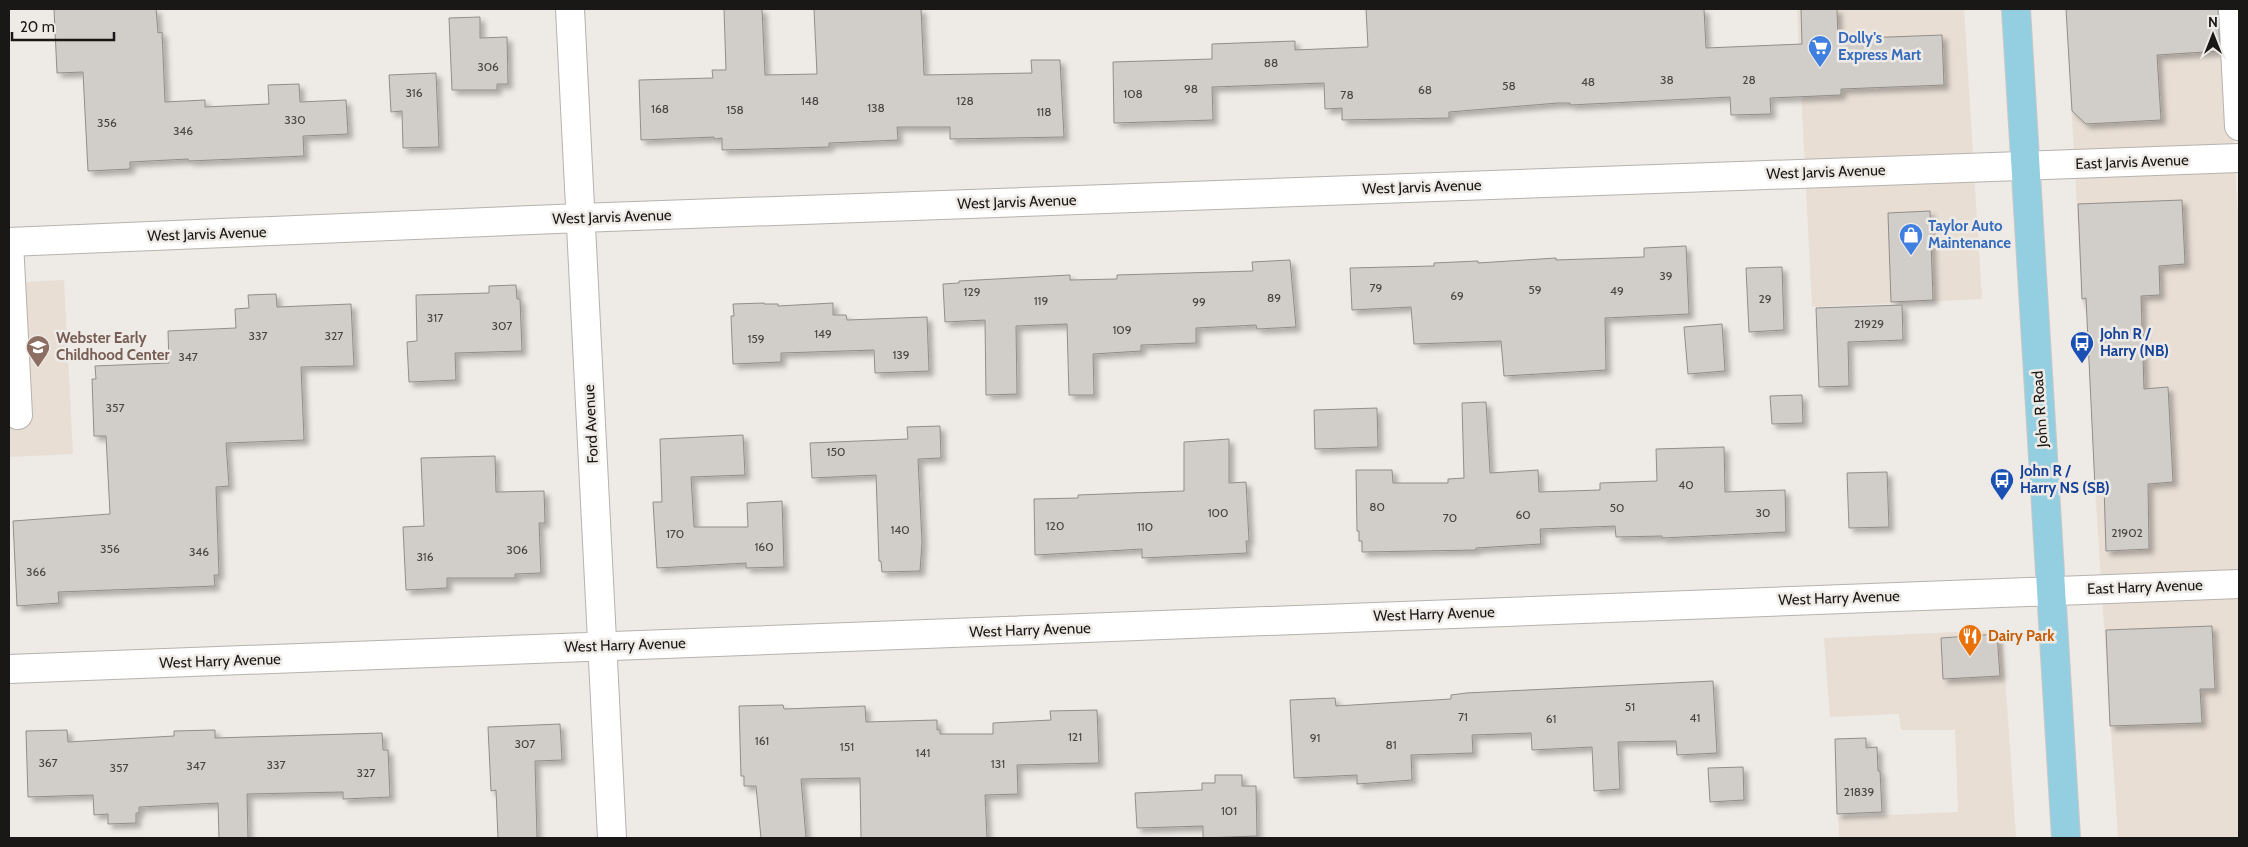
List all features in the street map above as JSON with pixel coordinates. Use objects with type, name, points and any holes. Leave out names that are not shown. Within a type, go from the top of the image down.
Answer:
[{"type":"main road","name":"John R Road","points":[[2016,9],[2066,838]]},
{"type":"street","name":"Ford Avenue","points":[[570,9],[612,838]]},
{"type":"street","points":[[2233,9],[2239,126]]},
{"type":"street","name":"East Jarvis Avenue","points":[[2025,165],[2239,158]]},
{"type":"street","name":"West Jarvis Avenue","points":[[9,242],[580,218],[2025,165]]},
{"type":"street","points":[[9,242],[18,415]]},
{"type":"street","name":"East Harry Avenue","points":[[2050,591],[2239,584]]},
{"type":"street","name":"West Harry Avenue","points":[[9,669],[2050,591]]},
{"type":"shaded area","points":[[1797,9],[1964,9],[1982,299],[1812,307]]},
{"type":"shaded area","points":[[2066,9],[2225,9],[2239,232],[2239,838],[2118,838],[2095,487],[2087,318],[2082,299]]},
{"type":"shaded area","name":"Webster Early Childhood Center","points":[[64,280],[73,454],[9,457],[9,283]]},
{"type":"shaded area","points":[[2002,630],[2016,838],[1839,838],[1838,817],[1958,812],[1955,730],[1901,730],[1899,714],[1830,717],[1824,638]]},
{"type":"building","points":[[54,9],[156,9],[158,33],[162,32],[165,102],[205,100],[205,107],[269,104],[268,85],[299,84],[300,102],[346,100],[348,134],[303,136],[304,156],[130,162],[130,169],[88,171],[83,72],[57,73]]},
{"type":"building","points":[[724,9],[762,9],[765,75],[817,74],[814,9],[921,9],[924,75],[1032,73],[1031,60],[1060,60],[1064,137],[950,139],[950,127],[897,127],[898,140],[829,143],[829,147],[722,150],[722,138],[714,139],[714,137],[641,140],[639,80],[713,78],[712,70],[726,70]]},
{"type":"building","points":[[1366,9],[1704,9],[1706,48],[1802,44],[1801,9],[1837,9],[1838,39],[1942,35],[1944,85],[1841,89],[1841,95],[1770,98],[1771,114],[1731,115],[1730,97],[1570,105],[1570,103],[1558,103],[1449,112],[1449,118],[1342,120],[1342,108],[1325,109],[1324,83],[1212,87],[1213,120],[1114,123],[1113,62],[1212,59],[1212,44],[1295,41],[1295,50],[1368,47]]},
{"type":"building","points":[[2066,9],[2218,9],[2220,51],[2157,55],[2161,120],[2086,124],[2072,111]]},
{"type":"building","points":[[480,17],[480,38],[507,37],[508,84],[497,84],[497,90],[452,90],[449,18]]},
{"type":"building","points":[[436,73],[439,147],[403,148],[402,111],[391,112],[389,75]]},
{"type":"building","points":[[2182,200],[2185,264],[2159,266],[2160,295],[2141,296],[2144,389],[2168,387],[2173,482],[2148,484],[2149,549],[2106,551],[2104,486],[2095,487],[2086,298],[2082,299],[2078,204]]},
{"type":"building","name":"Taylor Auto Maintenance","points":[[1930,211],[1933,300],[1891,302],[1888,213]]},
{"type":"building","points":[[1686,246],[1689,314],[1605,318],[1606,370],[1504,376],[1501,341],[1414,344],[1411,307],[1352,310],[1350,268],[1434,266],[1434,263],[1478,261],[1478,263],[1556,258],[1556,260],[1644,257],[1644,248]]},
{"type":"building","points":[[1290,260],[1296,327],[1257,329],[1256,325],[1196,328],[1196,343],[1141,345],[1141,351],[1093,354],[1094,395],[1069,395],[1067,324],[1016,326],[1017,394],[986,395],[985,320],[945,322],[943,284],[959,283],[959,281],[1070,275],[1070,280],[1117,279],[1117,275],[1253,271],[1252,262]]},
{"type":"building","points":[[1782,267],[1784,330],[1749,332],[1746,268]]},
{"type":"building","points":[[516,285],[517,299],[520,299],[522,351],[455,353],[456,380],[409,382],[407,342],[417,341],[416,295],[489,293],[489,286]]},
{"type":"building","points":[[276,294],[277,307],[351,304],[354,366],[301,367],[304,440],[226,443],[229,486],[216,487],[219,575],[214,575],[215,586],[58,592],[59,603],[17,606],[13,521],[110,514],[106,436],[94,436],[92,379],[96,379],[95,366],[169,363],[168,331],[236,328],[235,309],[249,308],[248,295]]},
{"type":"building","points":[[833,303],[833,315],[846,315],[847,320],[927,317],[929,371],[875,373],[874,350],[781,353],[781,362],[733,364],[731,316],[734,316],[733,304],[778,304],[778,306]]},
{"type":"building","points":[[1902,305],[1903,340],[1848,342],[1849,386],[1819,387],[1816,308]]},
{"type":"building","points":[[1722,324],[1725,371],[1688,374],[1684,327]]},
{"type":"building","points":[[1802,395],[1803,423],[1772,424],[1770,396]]},
{"type":"building","points":[[1486,402],[1490,473],[1538,470],[1539,492],[1600,490],[1600,483],[1657,481],[1656,449],[1724,447],[1725,492],[1785,490],[1786,532],[1662,538],[1662,536],[1616,537],[1615,526],[1540,529],[1541,544],[1476,548],[1476,550],[1362,552],[1362,541],[1359,541],[1359,531],[1357,531],[1356,470],[1392,470],[1393,483],[1448,483],[1448,479],[1464,478],[1462,403]]},
{"type":"building","points":[[1377,408],[1378,447],[1315,449],[1314,410]]},
{"type":"building","points":[[940,426],[941,458],[918,459],[922,542],[920,571],[882,572],[881,561],[879,561],[876,475],[812,478],[810,443],[908,439],[907,427]]},
{"type":"building","points":[[743,435],[745,475],[691,477],[694,527],[748,527],[747,503],[782,501],[784,567],[746,568],[746,563],[657,568],[653,502],[662,502],[660,439]]},
{"type":"building","points":[[1229,439],[1229,483],[1246,482],[1249,541],[1246,541],[1247,553],[1142,558],[1142,549],[1035,555],[1034,499],[1078,498],[1078,495],[1184,491],[1184,442]]},
{"type":"building","points":[[495,456],[496,492],[544,491],[545,523],[539,523],[541,573],[515,574],[515,578],[447,578],[447,588],[406,590],[403,527],[424,526],[421,458]]},
{"type":"building","points":[[1887,472],[1889,527],[1849,528],[1847,473]]},
{"type":"building","points":[[2212,626],[2215,689],[2200,689],[2202,723],[2110,726],[2106,630]]},
{"type":"building","name":"Dairy Park","points":[[1997,634],[2000,676],[1943,679],[1941,638]]},
{"type":"building","points":[[1713,681],[1717,753],[1677,755],[1676,741],[1618,742],[1620,789],[1594,791],[1592,747],[1532,750],[1531,733],[1472,735],[1473,753],[1411,755],[1412,780],[1357,784],[1357,775],[1294,778],[1290,700],[1335,698],[1336,706],[1451,699],[1451,695],[1466,693]]},
{"type":"building","points":[[783,705],[784,709],[865,706],[866,722],[937,720],[937,730],[940,730],[940,734],[993,734],[993,723],[1051,720],[1050,711],[1097,710],[1099,763],[1017,765],[1018,794],[985,795],[987,838],[861,838],[860,778],[801,779],[806,838],[761,838],[756,786],[744,786],[744,776],[741,776],[739,706]]},
{"type":"building","points":[[560,724],[562,760],[535,761],[537,838],[498,838],[496,790],[491,791],[488,727]]},
{"type":"building","points":[[67,730],[68,742],[174,736],[174,731],[215,730],[215,738],[382,733],[383,750],[388,750],[390,797],[343,799],[343,792],[247,794],[248,838],[219,838],[218,803],[139,807],[139,813],[136,813],[136,823],[108,824],[108,814],[94,815],[93,795],[28,797],[26,731]]},
{"type":"building","points":[[1866,738],[1866,748],[1877,747],[1882,812],[1837,814],[1835,739]]},
{"type":"building","points":[[1743,767],[1744,800],[1710,802],[1708,768]]},
{"type":"building","points":[[1215,775],[1242,775],[1242,786],[1256,786],[1257,836],[1203,838],[1203,826],[1137,828],[1135,793],[1202,790],[1202,783],[1215,783]]},
{"type":"place","name":"Dolly's Express Mart","points":[[1820,68]]},
{"type":"place","name":"Taylor Auto Maintenance","points":[[1911,256]]},
{"type":"place","name":"John R / Harry (NB)","points":[[2082,364]]},
{"type":"place","name":"Webster Early Childhood Center","points":[[38,368]]},
{"type":"place","name":"John R / Harry NS (SB)","points":[[2002,501]]},
{"type":"place","name":"Dairy Park","points":[[1970,657]]}]
